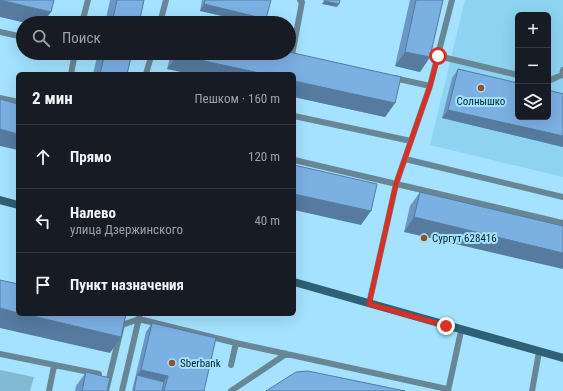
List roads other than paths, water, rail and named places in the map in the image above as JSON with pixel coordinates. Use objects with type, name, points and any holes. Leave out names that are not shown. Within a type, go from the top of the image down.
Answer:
[{"type":"main road","points":[[0,200],[16,204]]},
{"type":"main road","points":[[296,283],[461,331],[563,358]]},
{"type":"lane","points":[[84,16],[88,0]]},
{"type":"lane","points":[[162,16],[166,0]]},
{"type":"lane","points":[[296,34],[302,2],[300,0]]},
{"type":"lane","points":[[369,304],[396,184],[430,86],[452,0]]},
{"type":"lane","points":[[0,32],[16,35]]},
{"type":"lane","points":[[296,56],[300,56]]},
{"type":"lane","points":[[438,56],[515,74]]},
{"type":"lane","points":[[71,72],[74,60]]},
{"type":"lane","points":[[147,72],[150,60]]},
{"type":"lane","points":[[551,80],[562,76],[563,70]]},
{"type":"lane","points":[[384,76],[430,86]]},
{"type":"lane","points":[[0,98],[16,102]]},
{"type":"lane","points":[[296,116],[411,141]]},
{"type":"lane","points":[[405,159],[563,198]]},
{"type":"lane","points":[[296,160],[563,223]]},
{"type":"lane","points":[[106,391],[122,325],[139,317],[236,343],[448,390],[461,331]]},
{"type":"lane","points":[[122,391],[139,317]]},
{"type":"lane","points":[[231,365],[236,343]]},
{"type":"lane","points":[[532,391],[539,352]]},
{"type":"lane","points":[[0,354],[99,374]]},
{"type":"lane","points":[[230,391],[286,354]]},
{"type":"lane","points":[[50,391],[54,366]]},
{"type":"place","name":"Солнышко","points":[[481,88]]},
{"type":"place","name":"Сургут 628416","points":[[424,238]]},
{"type":"place","name":"Sberbank","points":[[172,363]]}]
